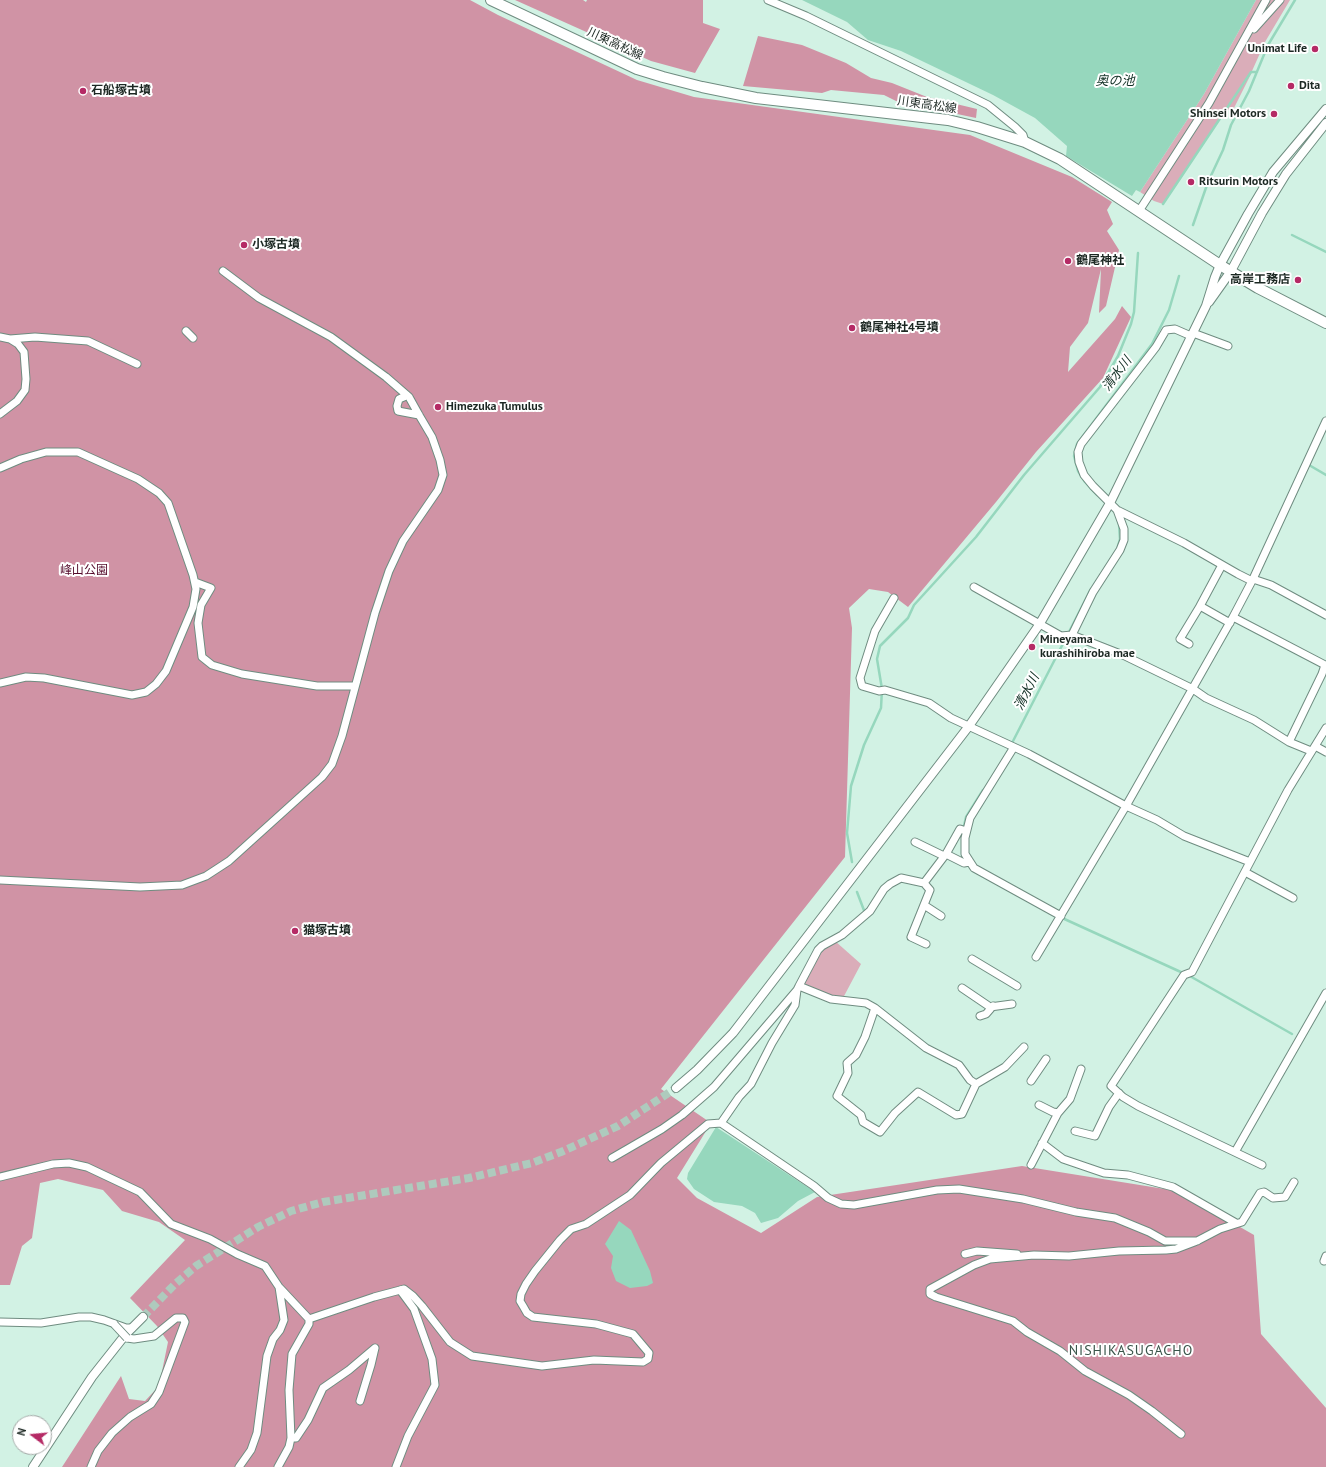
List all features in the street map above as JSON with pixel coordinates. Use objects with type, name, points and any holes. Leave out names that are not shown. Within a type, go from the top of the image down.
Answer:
[{"type":"main road","name":"川東高松線","points":[[491,0],[637,69],[663,77],[756,98],[948,120],[977,127],[1025,142],[1060,159],[1220,265],[1258,288],[1326,323]]},
{"type":"street","points":[[768,0],[806,16],[988,105],[1015,127],[1023,136],[1025,142]]},
{"type":"street","points":[[1139,211],[1209,103],[1266,0]]},
{"type":"street","points":[[1245,38],[1280,0]]},
{"type":"street","points":[[676,1088],[697,1070],[733,1033],[969,726],[1039,625],[1110,502],[1206,306],[1220,265],[1262,189],[1273,172],[1326,108]]},
{"type":"street","points":[[1206,306],[1230,271],[1262,213],[1286,174],[1326,123]]},
{"type":"street","points":[[0,880],[140,888],[182,885],[206,876],[229,861],[322,777],[332,764],[388,571],[403,541],[438,490],[443,475],[440,460],[432,437],[409,397],[386,377],[331,337],[259,298],[223,271]]},
{"type":"street","points":[[1228,346],[1175,329],[1166,330],[1156,347],[1081,444],[1078,452],[1079,462],[1084,475],[1118,510],[1184,543],[1222,565],[1252,580],[1271,585],[1326,615]]},
{"type":"street","points":[[186,331],[193,338]]},
{"type":"street","points":[[0,337],[10,339],[35,337],[88,341],[137,364]]},
{"type":"street","points":[[0,414],[17,401],[25,390],[24,352],[18,344],[10,339]]},
{"type":"street","points":[[409,397],[406,396],[399,399],[397,406],[398,410],[419,415]]},
{"type":"street","points":[[1036,957],[1126,806],[1232,620],[1326,421]]},
{"type":"street","points":[[0,468],[21,458],[46,452],[78,452],[138,479],[159,493],[168,503],[195,582],[196,589],[193,607],[166,671],[156,684],[146,692],[132,695],[44,678],[26,677],[0,683]]},
{"type":"street","points":[[1071,634],[1093,592],[1120,550],[1124,540],[1124,530],[1118,510]]},
{"type":"street","points":[[1189,644],[1180,639],[1222,565]]},
{"type":"street","points":[[195,582],[210,588],[201,605],[198,623],[202,657],[212,665],[242,674],[317,686],[355,686]]},
{"type":"street","points":[[974,587],[1039,625],[1061,636],[1071,634],[1123,655],[1193,689],[1206,698],[1254,720],[1289,742],[1326,752]]},
{"type":"street","points":[[894,598],[875,630],[860,678],[862,686],[879,692],[885,690],[930,703],[951,718],[1014,748],[1126,806],[1157,820],[1184,836],[1250,862]]},
{"type":"street","points":[[1200,606],[1325,665],[1289,742]]},
{"type":"street","points":[[1262,1165],[1138,1106],[1119,1094],[1111,1086],[1184,975],[1192,972],[1288,790],[1326,728]]},
{"type":"street","points":[[924,883],[963,830],[1014,748]]},
{"type":"street","points":[[963,830],[967,862]]},
{"type":"street","points":[[915,842],[945,855],[967,862],[974,868],[1061,916]]},
{"type":"street","points":[[1245,872],[1293,898]]},
{"type":"street","points":[[612,1158],[677,1119],[714,1088],[798,988],[818,950],[822,946],[842,935],[870,911],[884,888],[901,878],[924,883],[930,890],[911,938],[926,944]]},
{"type":"street","points":[[924,905],[941,916]]},
{"type":"street","points":[[972,959],[1017,986]]},
{"type":"street","points":[[798,988],[831,999],[866,1003],[875,1008],[926,1048],[959,1065],[970,1080],[976,1084]]},
{"type":"street","points":[[721,1122],[739,1097],[752,1084],[776,1037],[795,1005],[798,988]]},
{"type":"street","points":[[962,988],[990,1007],[1012,1004]]},
{"type":"street","points":[[1235,1152],[1326,993]]},
{"type":"street","points":[[980,1016],[986,1014],[993,1006]]},
{"type":"street","points":[[875,1008],[865,1037],[856,1055],[847,1064],[848,1073],[837,1096],[861,1114],[863,1122],[880,1132],[895,1113],[918,1092],[956,1115],[962,1114],[976,1084],[1005,1067],[1024,1046]]},
{"type":"street","points":[[1031,1081],[1046,1059]]},
{"type":"street","points":[[1031,1165],[1058,1113],[1070,1099],[1081,1069]]},
{"type":"street","points":[[1075,1131],[1095,1136],[1109,1107],[1119,1094]]},
{"type":"street","points":[[1039,1105],[1058,1113]]},
{"type":"street","points":[[309,1319],[404,1289],[413,1296],[450,1342],[472,1356],[542,1366],[594,1360],[644,1362],[648,1359],[649,1353],[633,1334],[596,1324],[533,1316],[527,1313],[520,1301],[521,1294],[535,1271],[570,1229],[586,1224],[630,1195],[661,1163],[708,1124],[721,1122],[814,1186],[828,1198],[841,1204],[854,1205],[937,1190],[959,1189],[1023,1199],[1076,1212],[1115,1218],[1149,1232],[1165,1241],[1198,1241]]},
{"type":"street","points":[[1042,1143],[1063,1159],[1104,1172],[1173,1187],[1236,1223]]},
{"type":"street","points":[[0,1177],[53,1164],[69,1163],[87,1167],[140,1192],[171,1224],[210,1239],[237,1254],[265,1266],[279,1287],[309,1319],[309,1324],[298,1339],[292,1354],[289,1390],[291,1438],[289,1447],[278,1467]]},
{"type":"street","points":[[965,1254],[977,1251],[1069,1256],[1119,1251],[1166,1250],[1198,1241],[1220,1229],[1242,1222],[1260,1193],[1264,1192],[1273,1198],[1285,1197],[1294,1182]]},
{"type":"street","points":[[1033,1255],[990,1259],[974,1265],[930,1289],[930,1294],[1013,1321],[1027,1332],[1060,1351],[1085,1371],[1129,1395],[1181,1434]]},
{"type":"street","points":[[239,1467],[251,1450],[257,1433],[267,1356],[273,1339],[280,1330],[284,1320],[279,1287]]},
{"type":"street","points":[[396,1467],[408,1436],[435,1384],[432,1359],[414,1309],[400,1290]]},
{"type":"street","points":[[0,1322],[41,1323],[79,1317],[104,1320],[126,1328],[132,1328]]},
{"type":"street","points":[[33,1467],[92,1377],[132,1328],[143,1317]]},
{"type":"street","points":[[91,1467],[98,1451],[112,1434],[130,1417],[151,1404],[159,1392],[185,1322],[183,1318],[176,1318],[154,1336],[134,1339],[127,1338],[114,1324]]},
{"type":"street","points":[[291,1438],[296,1438],[308,1420],[323,1388],[349,1370],[375,1348],[360,1400]]},
{"type":"shaded area","points":[[1256,0],[1290,0],[1265,42],[1252,71],[1176,186],[1163,204],[1154,201],[1140,192],[1204,94]]},
{"type":"shaded area","points":[[1252,72],[1232,112],[1227,109]]},
{"type":"shaded area","points":[[835,941],[861,964],[843,998],[829,995],[807,986],[803,981],[822,949]]},
{"type":"green space","name":"峰山公園","points":[[0,0],[470,0],[498,15],[637,80],[694,97],[970,135],[1072,177],[1112,202],[1107,210],[1113,224],[1107,231],[1119,250],[1106,306],[1099,313],[1101,269],[1088,323],[1070,347],[1068,372],[1115,319],[1122,306],[1131,317],[1103,378],[1036,452],[908,607],[888,592],[869,589],[849,608],[852,628],[845,857],[661,1089],[711,1123],[677,1178],[697,1198],[761,1233],[817,1197],[1022,1166],[1177,1191],[1254,1235],[1261,1334],[1326,1408],[1326,1467],[62,1467],[121,1376],[129,1399],[145,1401],[159,1386],[168,1342],[157,1326],[130,1298],[185,1240],[159,1222],[122,1211],[103,1190],[58,1179],[40,1183],[32,1238],[22,1246],[10,1285],[0,1285]]},
{"type":"green space","points":[[515,0],[583,0],[586,2],[587,0],[703,0],[703,23],[720,29],[695,73],[651,61]]},
{"type":"green space","points":[[758,36],[802,45],[846,63],[871,78],[892,83],[927,97],[977,109],[976,118],[896,101],[884,95],[831,90],[822,93],[743,86]]},
{"type":"water","name":"奥の池","points":[[802,0],[1256,0],[1204,94],[1140,192],[1136,190],[1132,196],[1066,156],[1067,146],[1035,118],[993,95],[901,51],[868,40],[847,22]]},
{"type":"water","points":[[716,1127],[815,1192],[798,1201],[778,1218],[761,1223],[755,1213],[742,1206],[714,1202],[694,1189],[687,1179],[688,1173]]},
{"type":"water","points":[[619,1221],[631,1230],[650,1271],[653,1283],[647,1286],[630,1288],[616,1281],[611,1268],[613,1256],[605,1244]]},
{"type":"waterway","name":"清水川","points":[[1193,225],[1208,182],[1223,150],[1231,125],[1249,91],[1268,45],[1295,0]]},
{"type":"waterway","points":[[1163,204],[1251,72],[1257,72]]},
{"type":"waterway","points":[[1292,235],[1326,252]]},
{"type":"waterway","points":[[852,862],[847,833],[851,786],[864,745],[881,708],[882,689],[877,659],[880,646],[908,618],[914,605],[976,537],[1024,475],[1100,387],[1118,356],[1131,324],[1134,312],[1138,253]]},
{"type":"waterway","name":"清水川","points":[[1097,495],[1085,482],[1078,471],[1074,456],[1077,444],[1152,344],[1169,310],[1179,276]]},
{"type":"waterway","points":[[1309,465],[1326,475]]},
{"type":"waterway","name":"清水川","points":[[1118,546],[1120,539],[1119,524]]},
{"type":"waterway","name":"清水川","points":[[1011,745],[1091,589]]},
{"type":"waterway","name":"清水川","points":[[963,830],[966,817],[983,790]]},
{"type":"waterway","points":[[857,892],[865,913]]},
{"type":"waterway","points":[[1060,917],[1183,973]]},
{"type":"waterway","points":[[1188,975],[1292,1034]]},
{"type":"tunnel","points":[[143,1317],[175,1284],[196,1266],[258,1227],[291,1211],[323,1202],[469,1178],[532,1163],[561,1152],[618,1126],[676,1088]]},
{"type":"place","name":"Unimat Life","points":[[1315,49]]},
{"type":"place","name":"Dita","points":[[1291,86]]},
{"type":"place","name":"石船塚古墳","points":[[83,91]]},
{"type":"place","name":"Shinsei Motors","points":[[1274,114]]},
{"type":"place","name":"Ritsurin Motors","points":[[1191,182]]},
{"type":"place","name":"小塚古墳","points":[[244,245]]},
{"type":"place","name":"鶴尾神社","points":[[1068,261]]},
{"type":"place","name":"高岸工務店","points":[[1298,280]]},
{"type":"place","name":"鶴尾神社4号墳","points":[[852,328]]},
{"type":"place","name":"Himezuka Tumulus","points":[[438,407]]},
{"type":"place","name":"Mineyama kurashihiroba mae","points":[[1032,647]]},
{"type":"place","name":"猫塚古墳","points":[[295,931]]},
{"type":"district","name":"NISHIKASUGACHO","points":[[1131,1351]]}]
